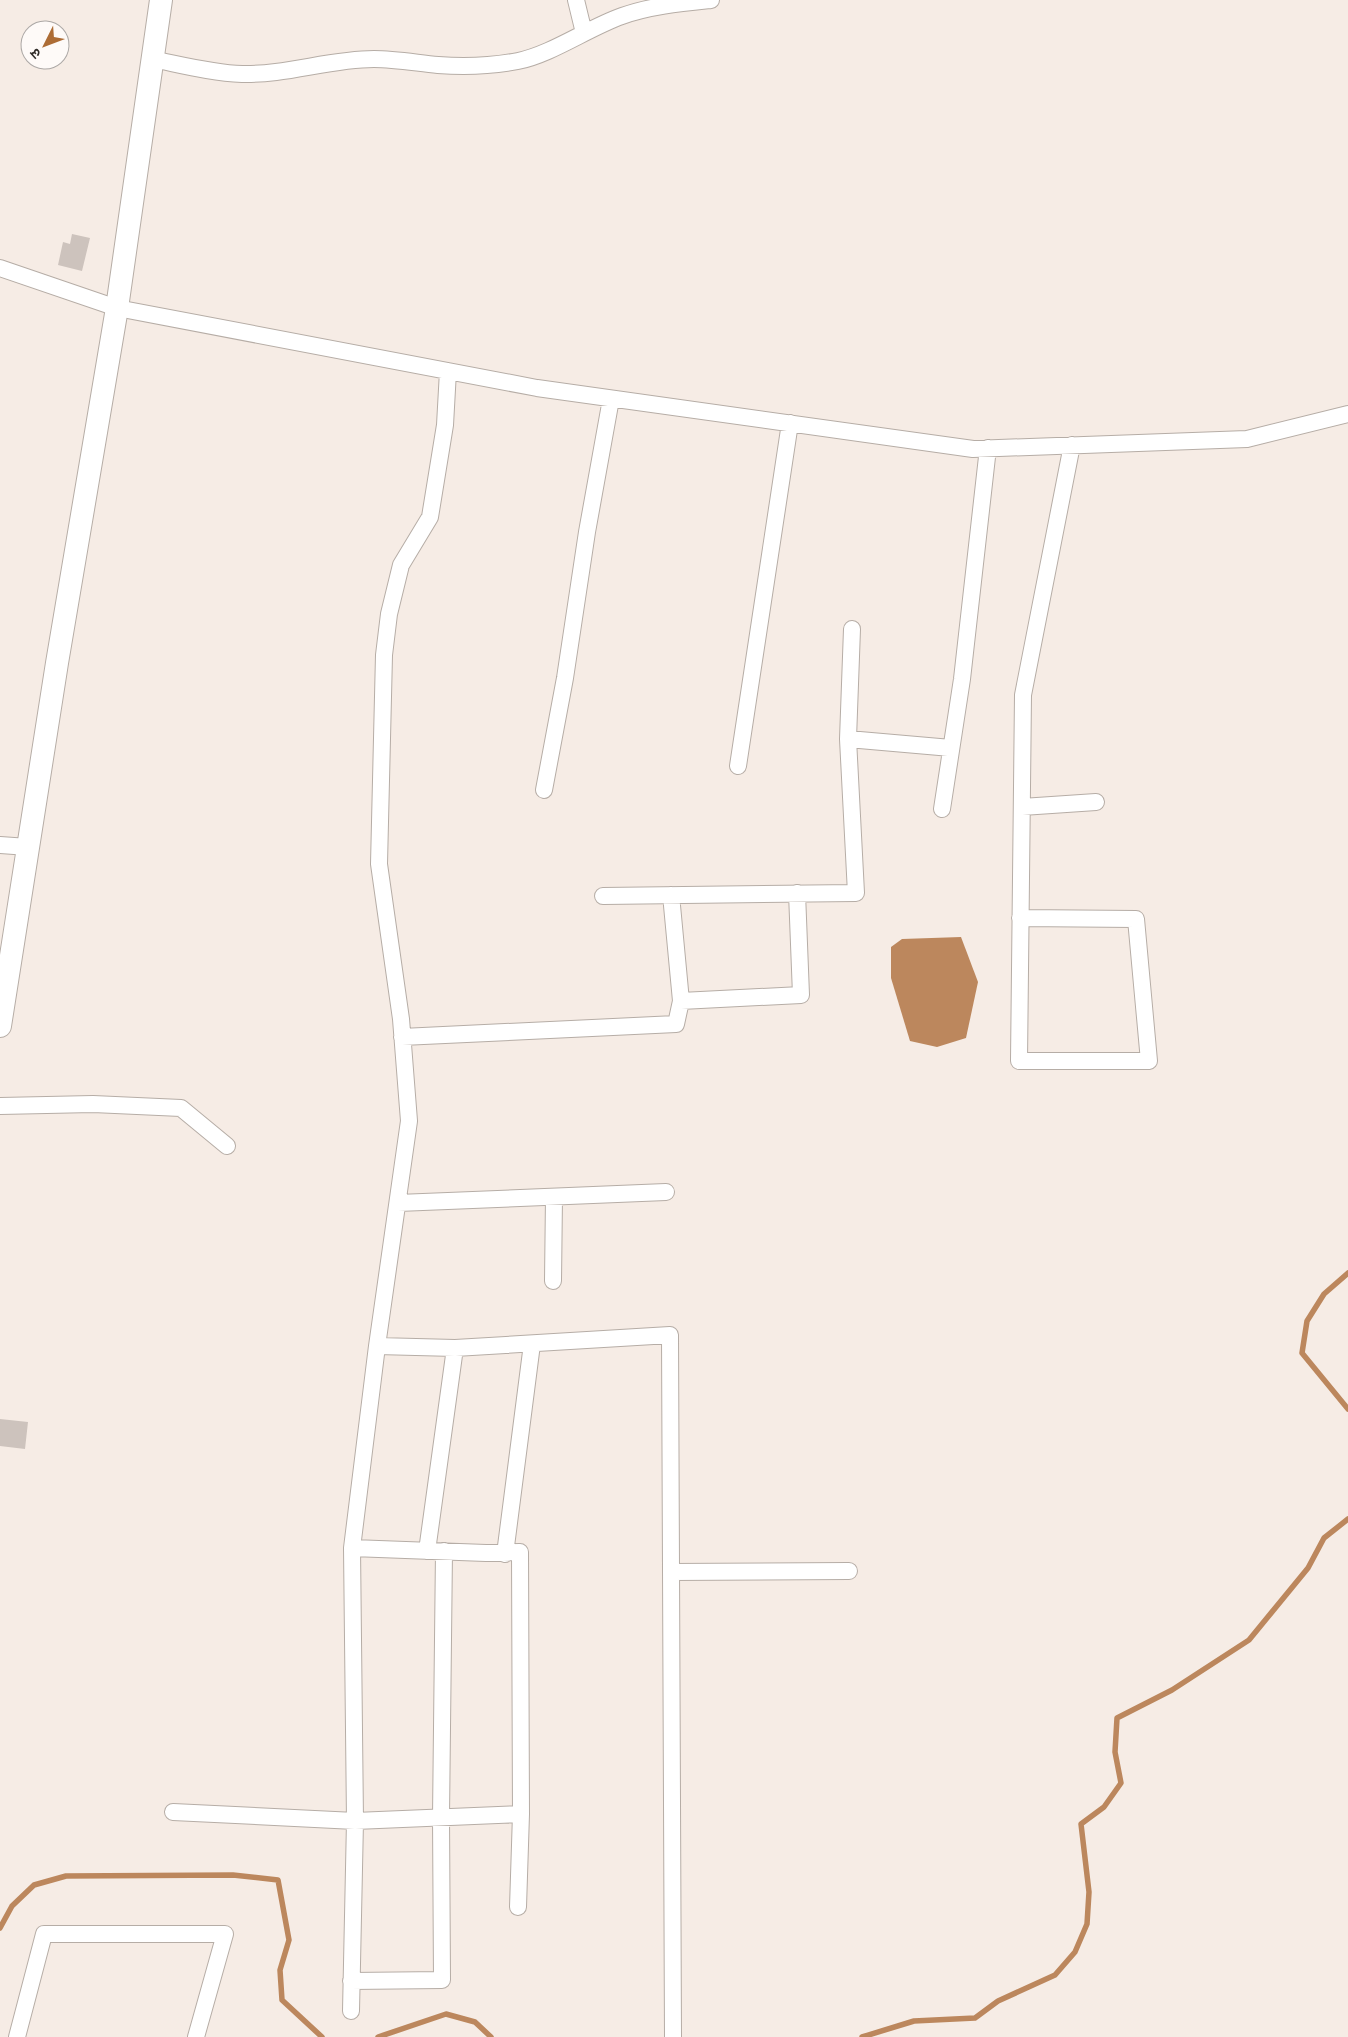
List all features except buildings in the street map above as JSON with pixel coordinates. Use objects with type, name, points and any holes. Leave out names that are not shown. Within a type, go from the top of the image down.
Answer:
[{"type":"main road","points":[[0,1026],[117,308],[161,0]]},
{"type":"street","points":[[576,0],[584,33]]},
{"type":"street","points":[[152,59],[202,69],[243,74],[293,69],[348,60],[376,59],[440,65],[487,65],[519,61],[564,44],[623,16],[672,5],[711,0]]},
{"type":"street","points":[[0,268],[117,308],[537,388],[973,449],[1246,439],[1348,414]]},
{"type":"street","points":[[351,2010],[354,1821],[352,1548],[377,1346],[409,1121],[402,1037],[379,864],[384,655],[389,614],[401,565],[430,517],[445,425],[448,371]]},
{"type":"street","points":[[544,790],[566,678],[584,550],[611,399]]},
{"type":"street","points":[[738,766],[790,423]]},
{"type":"street","points":[[1020,918],[1136,919],[1149,1060],[1019,1061],[1020,918],[1023,695],[1072,445]]},
{"type":"street","points":[[942,809],[962,679],[988,448]]},
{"type":"street","points":[[603,896],[856,893],[848,739],[852,630]]},
{"type":"street","points":[[848,739],[951,748]]},
{"type":"street","points":[[1022,807],[1096,802]]},
{"type":"street","points":[[0,845],[28,847]]},
{"type":"street","points":[[681,1001],[801,995],[797,893]]},
{"type":"street","points":[[402,1037],[676,1024],[681,1001],[671,895]]},
{"type":"street","points":[[0,1106],[93,1104],[181,1108],[227,1146]]},
{"type":"street","points":[[398,1203],[666,1192]]},
{"type":"street","points":[[553,1281],[554,1196]]},
{"type":"street","points":[[377,1346],[455,1348],[670,1335],[673,2037]]},
{"type":"street","points":[[505,1554],[532,1344]]},
{"type":"street","points":[[427,1551],[455,1348]]},
{"type":"street","points":[[352,1548],[505,1554],[520,1552],[521,1814],[518,1907]]},
{"type":"street","points":[[351,1982],[442,1980],[441,1817],[444,1551]]},
{"type":"street","points":[[671,1572],[849,1571]]},
{"type":"street","points":[[173,1812],[354,1821],[521,1814]]},
{"type":"street","points":[[17,2037],[44,1934],[225,1934],[196,2037]]},
{"type":"shaded area","points":[[961,937],[978,982],[966,1038],[937,1047],[910,1041],[891,978],[891,947],[902,939]]},
{"type":"waterway","points":[[1348,1273],[1324,1294],[1307,1321],[1302,1353],[1348,1409]]},
{"type":"waterway","points":[[862,2037],[914,2021],[975,2018],[998,2001],[1055,1975],[1075,1952],[1087,1924],[1089,1892],[1081,1824],[1104,1807],[1121,1783],[1115,1752],[1117,1718],[1172,1690],[1249,1640],[1308,1568],[1324,1538],[1348,1519]]},
{"type":"waterway","points":[[0,1928],[12,1906],[34,1885],[66,1876],[233,1875],[278,1880],[289,1940],[280,1970],[282,2000],[322,2037]]},
{"type":"waterway","points":[[378,2037],[446,2014],[475,2022],[491,2037]]}]
